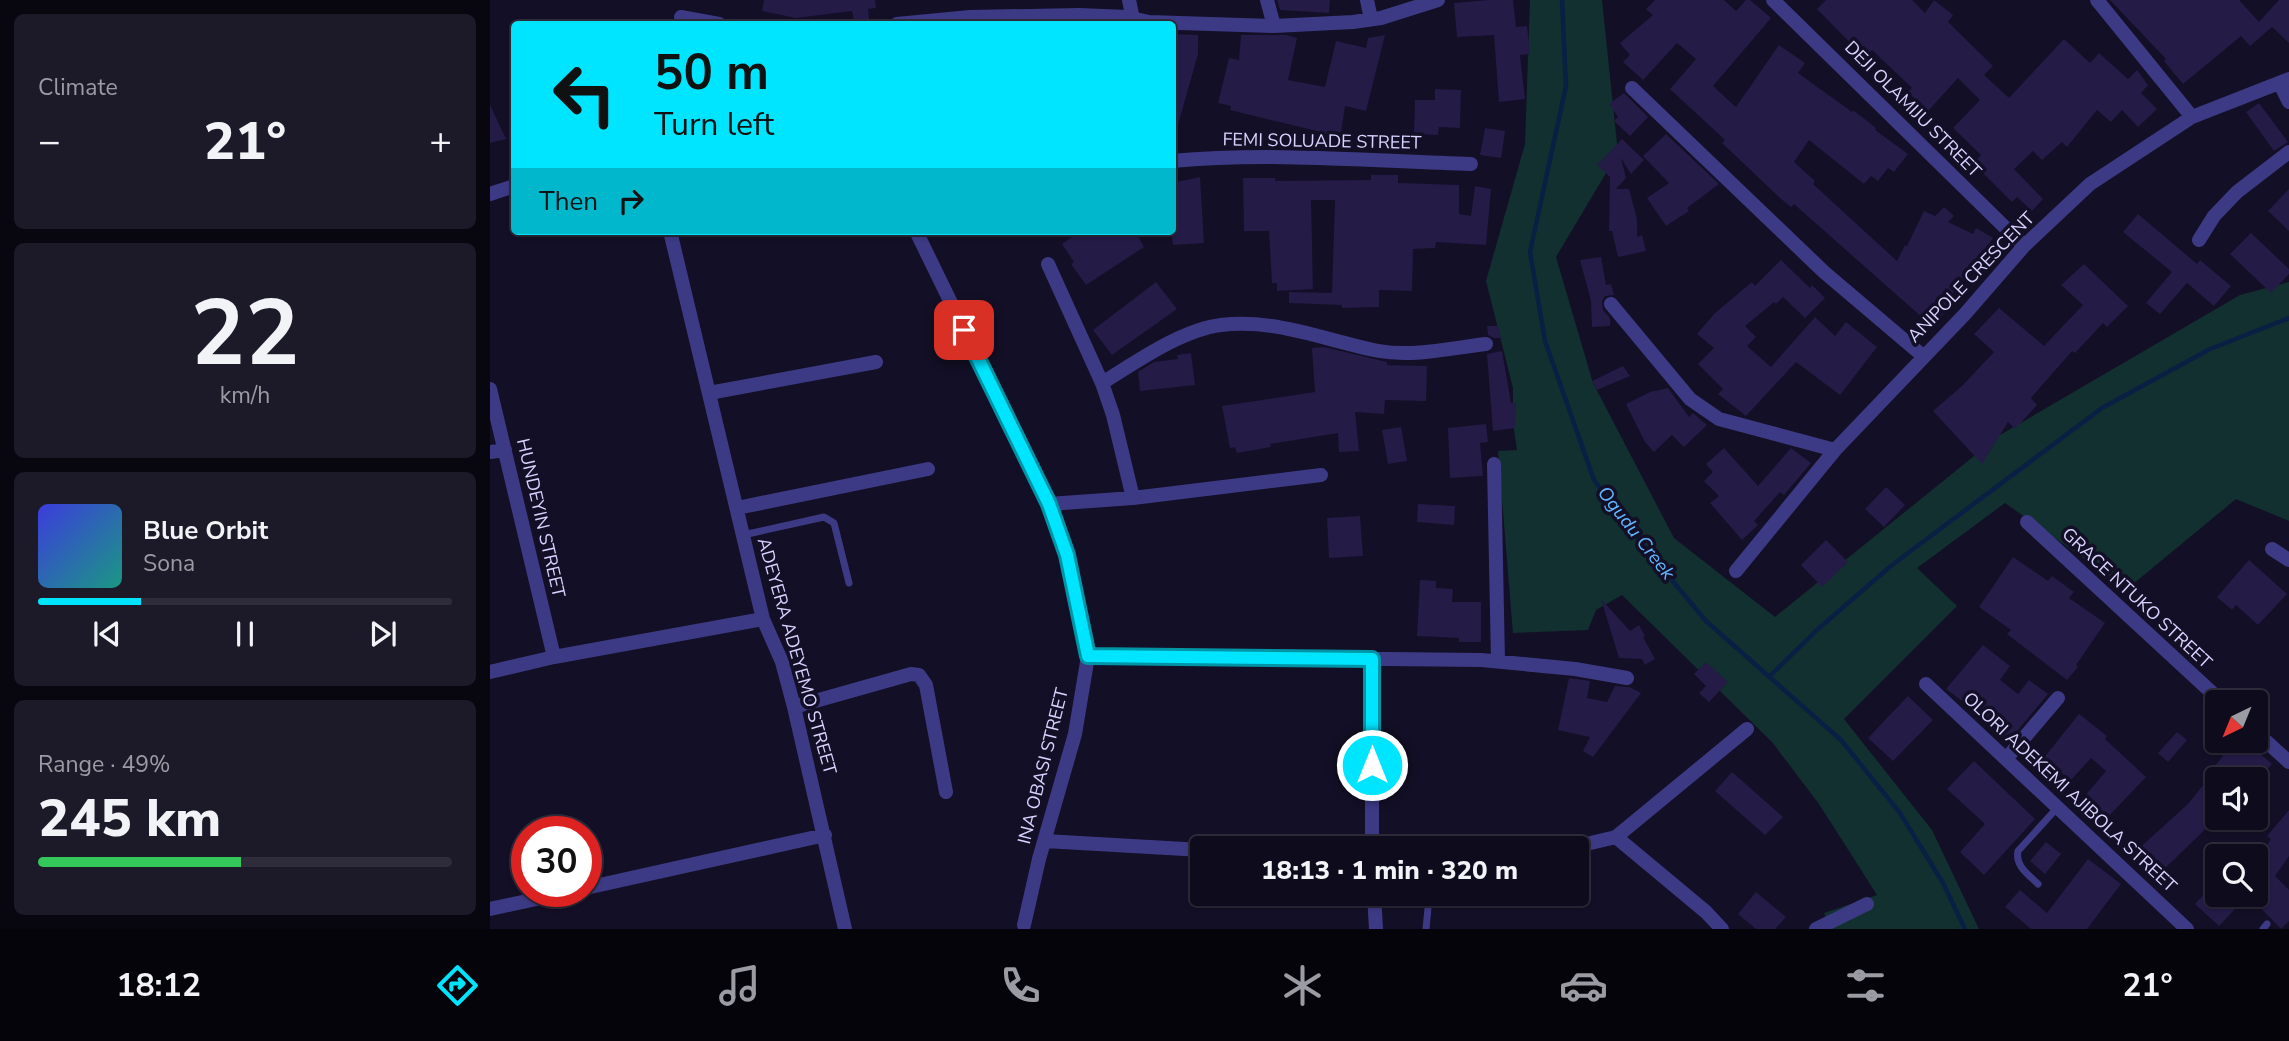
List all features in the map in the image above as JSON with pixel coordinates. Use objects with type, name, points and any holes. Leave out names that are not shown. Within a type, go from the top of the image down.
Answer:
[{"type":"street","points":[[1129,0],[1133,19]]},
{"type":"street","points":[[1267,0],[1274,26]]},
{"type":"street","points":[[1367,0],[1371,19]]},
{"type":"street","points":[[1176,23],[1274,26],[1371,19],[1408,11],[1438,0]]},
{"type":"street","name":"DEJI OLAMIJU STREET","points":[[1773,0],[2024,246]]},
{"type":"street","points":[[2097,0],[2192,117]]},
{"type":"street","points":[[928,21],[1036,15],[1157,21]]},
{"type":"street","points":[[681,17],[703,21]]},
{"type":"street","points":[[2285,82],[2289,102]]},
{"type":"street","name":"ANIPOLE CRESCENT","points":[[1736,570],[1835,450],[1965,314],[2024,246],[2090,184],[2192,117],[2285,82]]},
{"type":"street","points":[[1632,88],[1825,272],[1923,355]]},
{"type":"street","points":[[2199,240],[2214,216],[2237,192],[2289,152]]},
{"type":"street","name":"FEMI SOLUADE STREET","points":[[1176,161],[1265,158],[1471,164]]},
{"type":"street","points":[[490,194],[511,187]]},
{"type":"street","name":"ADEYERA ADEYEMO STREET","points":[[671,235],[763,619],[782,662],[794,707],[845,929]]},
{"type":"street","name":"INA OBASI STREET","points":[[918,235],[1049,504],[1073,578],[1088,656],[1075,734],[1024,925]]},
{"type":"street","points":[[1048,264],[1102,383],[1113,415],[1133,498]]},
{"type":"street","points":[[1611,304],[1690,400],[1719,419],[1835,450]]},
{"type":"street","points":[[1102,383],[1167,343],[1220,325],[1283,327],[1381,351],[1409,352],[1486,344]]},
{"type":"street","points":[[709,393],[876,362]]},
{"type":"street","name":"HUNDEYIN STREET","points":[[490,388],[497,451],[554,657]]},
{"type":"street","points":[[1494,464],[1497,661]]},
{"type":"street","points":[[737,508],[928,469]]},
{"type":"street","points":[[1049,504],[1133,498],[1321,475]]},
{"type":"street","name":"GRACE NTUKO STREET","points":[[2026,522],[2209,690]]},
{"type":"street","points":[[2272,549],[2289,560]]},
{"type":"street","points":[[490,672],[554,657],[763,619]]},
{"type":"street","points":[[1088,656],[1497,661],[1575,668],[1627,678]]},
{"type":"street","points":[[1372,659],[1372,836]]},
{"type":"street","points":[[794,707],[911,674],[919,675],[926,685],[946,792]]},
{"type":"street","name":"OLORI ADEKEMI AJIBOLA STREET","points":[[1926,684],[2187,929]]},
{"type":"street","points":[[2006,759],[2058,698]]},
{"type":"street","points":[[1589,843],[1616,837],[1748,729]]},
{"type":"street","points":[[2268,743],[2289,762]]},
{"type":"street","points":[[602,884],[825,835]]},
{"type":"street","points":[[1616,837],[1706,912],[1722,929]]},
{"type":"street","points":[[1045,841],[1190,849]]},
{"type":"street","points":[[490,909],[511,904]]},
{"type":"street","points":[[1816,929],[1867,904]]},
{"type":"street","points":[[1375,906],[1376,929]]},
{"type":"lane","points":[[743,535],[824,517],[830,519],[834,523],[849,583]]},
{"type":"lane","points":[[2038,884],[2021,866],[2017,859],[2018,851],[2057,807]]},
{"type":"lane","points":[[1426,929],[1428,908]]},
{"type":"green space","points":[[1530,0],[1602,0],[1618,153],[1556,257],[1593,383],[1674,538],[1775,617],[2000,435],[2240,295],[2289,282],[2289,521],[2236,499],[2127,589],[2005,503],[1917,568],[1957,606],[1844,719],[1932,830],[1979,929],[1830,929],[1824,913],[1877,895],[1819,804],[1772,742],[1622,595],[1596,610],[1588,630],[1513,633],[1498,451],[1517,450],[1513,424],[1513,388],[1486,281],[1525,144]]},
{"type":"building","points":[[764,0],[875,0],[876,8],[868,9],[869,19],[854,21],[852,11],[796,18],[762,11]]},
{"type":"building","points":[[1277,0],[1330,0],[1329,13],[1280,10]]},
{"type":"building","points":[[1513,0],[1516,27],[1527,26],[1530,54],[1520,55],[1525,99],[1499,102],[1494,35],[1457,37],[1454,3]]},
{"type":"building","points":[[1655,0],[1724,0],[1736,11],[1746,0],[1750,0],[1771,18],[1713,86],[1736,107],[1779,45],[1805,63],[1798,73],[1852,112],[1853,110],[1908,154],[1894,172],[1888,168],[1878,181],[1871,176],[1864,184],[1809,140],[1794,162],[1815,181],[1813,184],[1897,261],[1924,211],[1935,216],[1944,207],[1954,216],[1948,222],[1973,234],[1976,228],[1993,238],[1967,280],[1965,279],[1946,301],[1950,305],[1933,327],[1794,204],[1791,207],[1780,198],[1722,143],[1725,140],[1670,89],[1696,59],[1677,43],[1643,80],[1623,62],[1630,55],[1620,43],[1653,15],[1646,9]]},
{"type":"building","points":[[1826,0],[1912,0],[1925,13],[1934,0],[1953,15],[1948,22],[1993,66],[1984,75],[2009,98],[2064,39],[2090,63],[2099,53],[2128,79],[2137,70],[2148,85],[2141,93],[2157,109],[2138,127],[2122,110],[2111,122],[2097,110],[2067,147],[2062,142],[2042,160],[2033,151],[2014,169],[2043,199],[2032,211],[2017,197],[2012,202],[1973,163],[1981,155],[1953,128],[1980,100],[1958,78],[1928,111],[1908,92],[1912,88],[1872,50],[1865,58],[1817,9]]},
{"type":"building","points":[[2110,0],[2239,0],[2259,22],[2279,0],[2289,0],[2289,43],[2272,27],[2250,46],[2241,36],[2183,84],[2164,61],[2166,59]]},
{"type":"building","points":[[1176,34],[1198,35],[1198,54],[1176,132]]},
{"type":"building","points":[[1241,35],[1286,35],[1297,38],[1288,80],[1325,87],[1336,41],[1366,48],[1368,38],[1385,35],[1366,111],[1345,106],[1340,140],[1321,140],[1321,132],[1230,110],[1231,106],[1218,103],[1229,58],[1239,60]]},
{"type":"building","points":[[1435,89],[1461,90],[1460,128],[1439,127],[1438,135],[1414,134],[1415,100],[1435,100]]},
{"type":"building","points":[[1624,93],[1648,117],[1630,136],[1614,121],[1618,117],[1609,104]]},
{"type":"building","points":[[2259,103],[2288,142],[2274,151],[2246,112]]},
{"type":"building","points":[[490,105],[506,139],[490,143]]},
{"type":"building","points":[[1485,128],[1505,131],[1501,158],[1480,155]]},
{"type":"building","points":[[1666,134],[1719,184],[1687,208],[1689,211],[1666,226],[1647,198],[1669,183],[1643,156]]},
{"type":"building","points":[[1622,139],[1644,160],[1631,174],[1621,158],[1626,178],[1616,189],[1629,189],[1637,219],[1637,237],[1642,235],[1646,251],[1618,257],[1612,231],[1609,231],[1610,177],[1597,165]]},
{"type":"building","points":[[1371,175],[1398,175],[1398,183],[1459,185],[1459,214],[1471,216],[1475,186],[1491,189],[1486,245],[1436,242],[1435,248],[1413,249],[1412,291],[1379,290],[1379,307],[1342,308],[1342,305],[1289,303],[1289,292],[1332,293],[1335,200],[1311,200],[1313,289],[1277,291],[1277,283],[1272,283],[1269,231],[1244,231],[1243,178],[1275,178],[1275,181],[1371,180]]},
{"type":"building","points":[[1200,177],[1204,243],[1173,245],[1172,235],[1176,235],[1176,182]]},
{"type":"building","points":[[2289,189],[2289,231],[2268,211]]},
{"type":"building","points":[[2138,214],[2197,264],[2200,260],[2231,286],[2214,306],[2187,283],[2160,314],[2146,303],[2172,272],[2123,232]]},
{"type":"building","points":[[2251,233],[2289,269],[2289,274],[2271,293],[2230,254]]},
{"type":"building","points":[[1074,235],[1137,235],[1144,247],[1086,285],[1071,264],[1074,262],[1062,244]]},
{"type":"building","points":[[1601,257],[1606,285],[1611,284],[1614,295],[1605,296],[1602,301],[1603,310],[1610,318],[1610,326],[1592,327],[1591,301],[1580,260]]},
{"type":"building","points":[[1781,260],[1810,288],[1812,285],[1825,298],[1805,318],[1783,297],[1776,304],[1774,302],[1745,326],[1756,337],[1747,346],[1771,367],[1815,317],[1835,336],[1846,322],[1877,347],[1840,395],[1796,362],[1746,416],[1718,394],[1723,389],[1698,364],[1714,348],[1697,334],[1715,313],[1752,282],[1755,286]]},
{"type":"building","points":[[2084,264],[2128,306],[2107,327],[2103,323],[2075,353],[2072,351],[2031,398],[2037,405],[2015,429],[2008,422],[1982,464],[1933,411],[1963,385],[1994,352],[1974,334],[1999,308],[2044,346],[2083,305],[2061,285]]},
{"type":"building","points":[[1156,282],[1177,309],[1112,355],[1093,330]]},
{"type":"building","points":[[1487,326],[1498,326],[1501,338],[1488,335]]},
{"type":"building","points":[[1324,347],[1387,362],[1387,365],[1427,366],[1426,401],[1385,400],[1384,414],[1355,412],[1359,451],[1339,452],[1338,433],[1270,444],[1271,447],[1237,453],[1235,447],[1230,448],[1222,406],[1315,392],[1312,348]]},
{"type":"building","points":[[1502,351],[1511,403],[1516,403],[1515,428],[1493,431],[1487,354]]},
{"type":"building","points":[[1191,353],[1195,385],[1140,391],[1138,372],[1154,362],[1178,359],[1177,355]]},
{"type":"building","points":[[1623,366],[1630,376],[1597,390],[1592,381]]},
{"type":"building","points":[[1668,388],[1689,417],[1693,413],[1707,425],[1684,447],[1672,435],[1654,452],[1645,442],[1626,404],[1650,392]]},
{"type":"building","points":[[1486,424],[1488,442],[1480,443],[1483,476],[1450,478],[1448,428]]},
{"type":"building","points":[[1401,427],[1407,461],[1388,464],[1382,430]]},
{"type":"building","points":[[1724,448],[1758,486],[1791,448],[1811,463],[1784,495],[1780,492],[1754,521],[1758,525],[1742,540],[1710,503],[1719,496],[1704,481],[1713,472],[1706,464]]},
{"type":"building","points":[[1886,487],[1905,505],[1884,527],[1865,509]]},
{"type":"building","points":[[1418,504],[1455,506],[1454,525],[1417,522]]},
{"type":"building","points":[[1360,516],[1363,556],[1329,558],[1327,518]]},
{"type":"building","points":[[1826,540],[1848,562],[1822,587],[1801,565]]},
{"type":"building","points":[[2013,557],[2048,581],[2052,576],[2074,592],[2069,598],[2105,623],[2067,680],[2007,634],[2011,630],[1979,607]]},
{"type":"building","points":[[2249,560],[2287,594],[2258,625],[2236,605],[2232,610],[2217,597]]},
{"type":"building","points":[[1420,580],[1436,581],[1436,588],[1453,589],[1452,602],[1481,602],[1481,642],[1417,636]]},
{"type":"building","points":[[1601,599],[1630,631],[1639,625],[1655,659],[1645,665],[1642,659],[1619,658]]},
{"type":"building","points":[[1983,645],[2010,666],[2000,680],[2018,694],[2029,680],[2048,694],[2008,742],[1991,729],[1994,725],[1946,689]]},
{"type":"building","points":[[1706,662],[1728,682],[1709,702],[1699,693],[1706,686],[1694,674]]},
{"type":"building","points":[[1569,678],[1590,681],[1587,698],[1607,702],[1615,686],[1629,687],[1641,693],[1593,757],[1583,751],[1590,737],[1558,730]]},
{"type":"building","points":[[1908,696],[1933,720],[1893,761],[1868,738]]},
{"type":"building","points":[[2079,714],[2107,736],[2105,739],[2146,777],[2106,819],[2083,798],[2106,771],[2091,758],[2071,780],[2043,759]]},
{"type":"building","points":[[2177,732],[2187,740],[2168,762],[2158,753]]},
{"type":"building","points":[[2220,753],[2259,753],[2272,764],[2268,769],[2214,767],[2223,756]]},
{"type":"building","points":[[1974,761],[2035,819],[1984,875],[1960,852],[1985,824],[1947,789]]},
{"type":"building","points":[[1732,772],[1783,817],[1765,835],[1715,791]]},
{"type":"building","points":[[2205,783],[2205,830],[2158,875],[2136,851],[2188,804]]},
{"type":"building","points":[[2289,810],[2289,856],[2275,876],[2289,890],[2289,921],[2281,929],[2260,907],[2268,907],[2268,844],[2271,839],[2267,836]]},
{"type":"building","points":[[2046,842],[2061,854],[2045,874],[2030,861]]},
{"type":"building","points":[[2088,859],[2121,884],[2087,929],[2031,929],[2005,907],[2020,890],[2047,913]]},
{"type":"building","points":[[1756,892],[1786,917],[1775,929],[1756,929],[1738,914]]},
{"type":"building","points":[[2205,893],[2205,907],[2237,907],[2219,926],[2195,904]]},
{"type":"waterway","name":"Ogudu Creek","points":[[1562,0],[1566,86],[1530,252],[1545,341],[1594,480],[1649,553],[1706,621],[1841,740],[1900,813],[1943,883],[1965,929]]},
{"type":"waterway","points":[[1769,677],[1818,629],[1892,565],[2102,408],[2210,349],[2289,318]]},
{"type":"route","points":[[964,330],[1049,504],[1076,590],[1088,656],[1372,659],[1372,765]]}]
